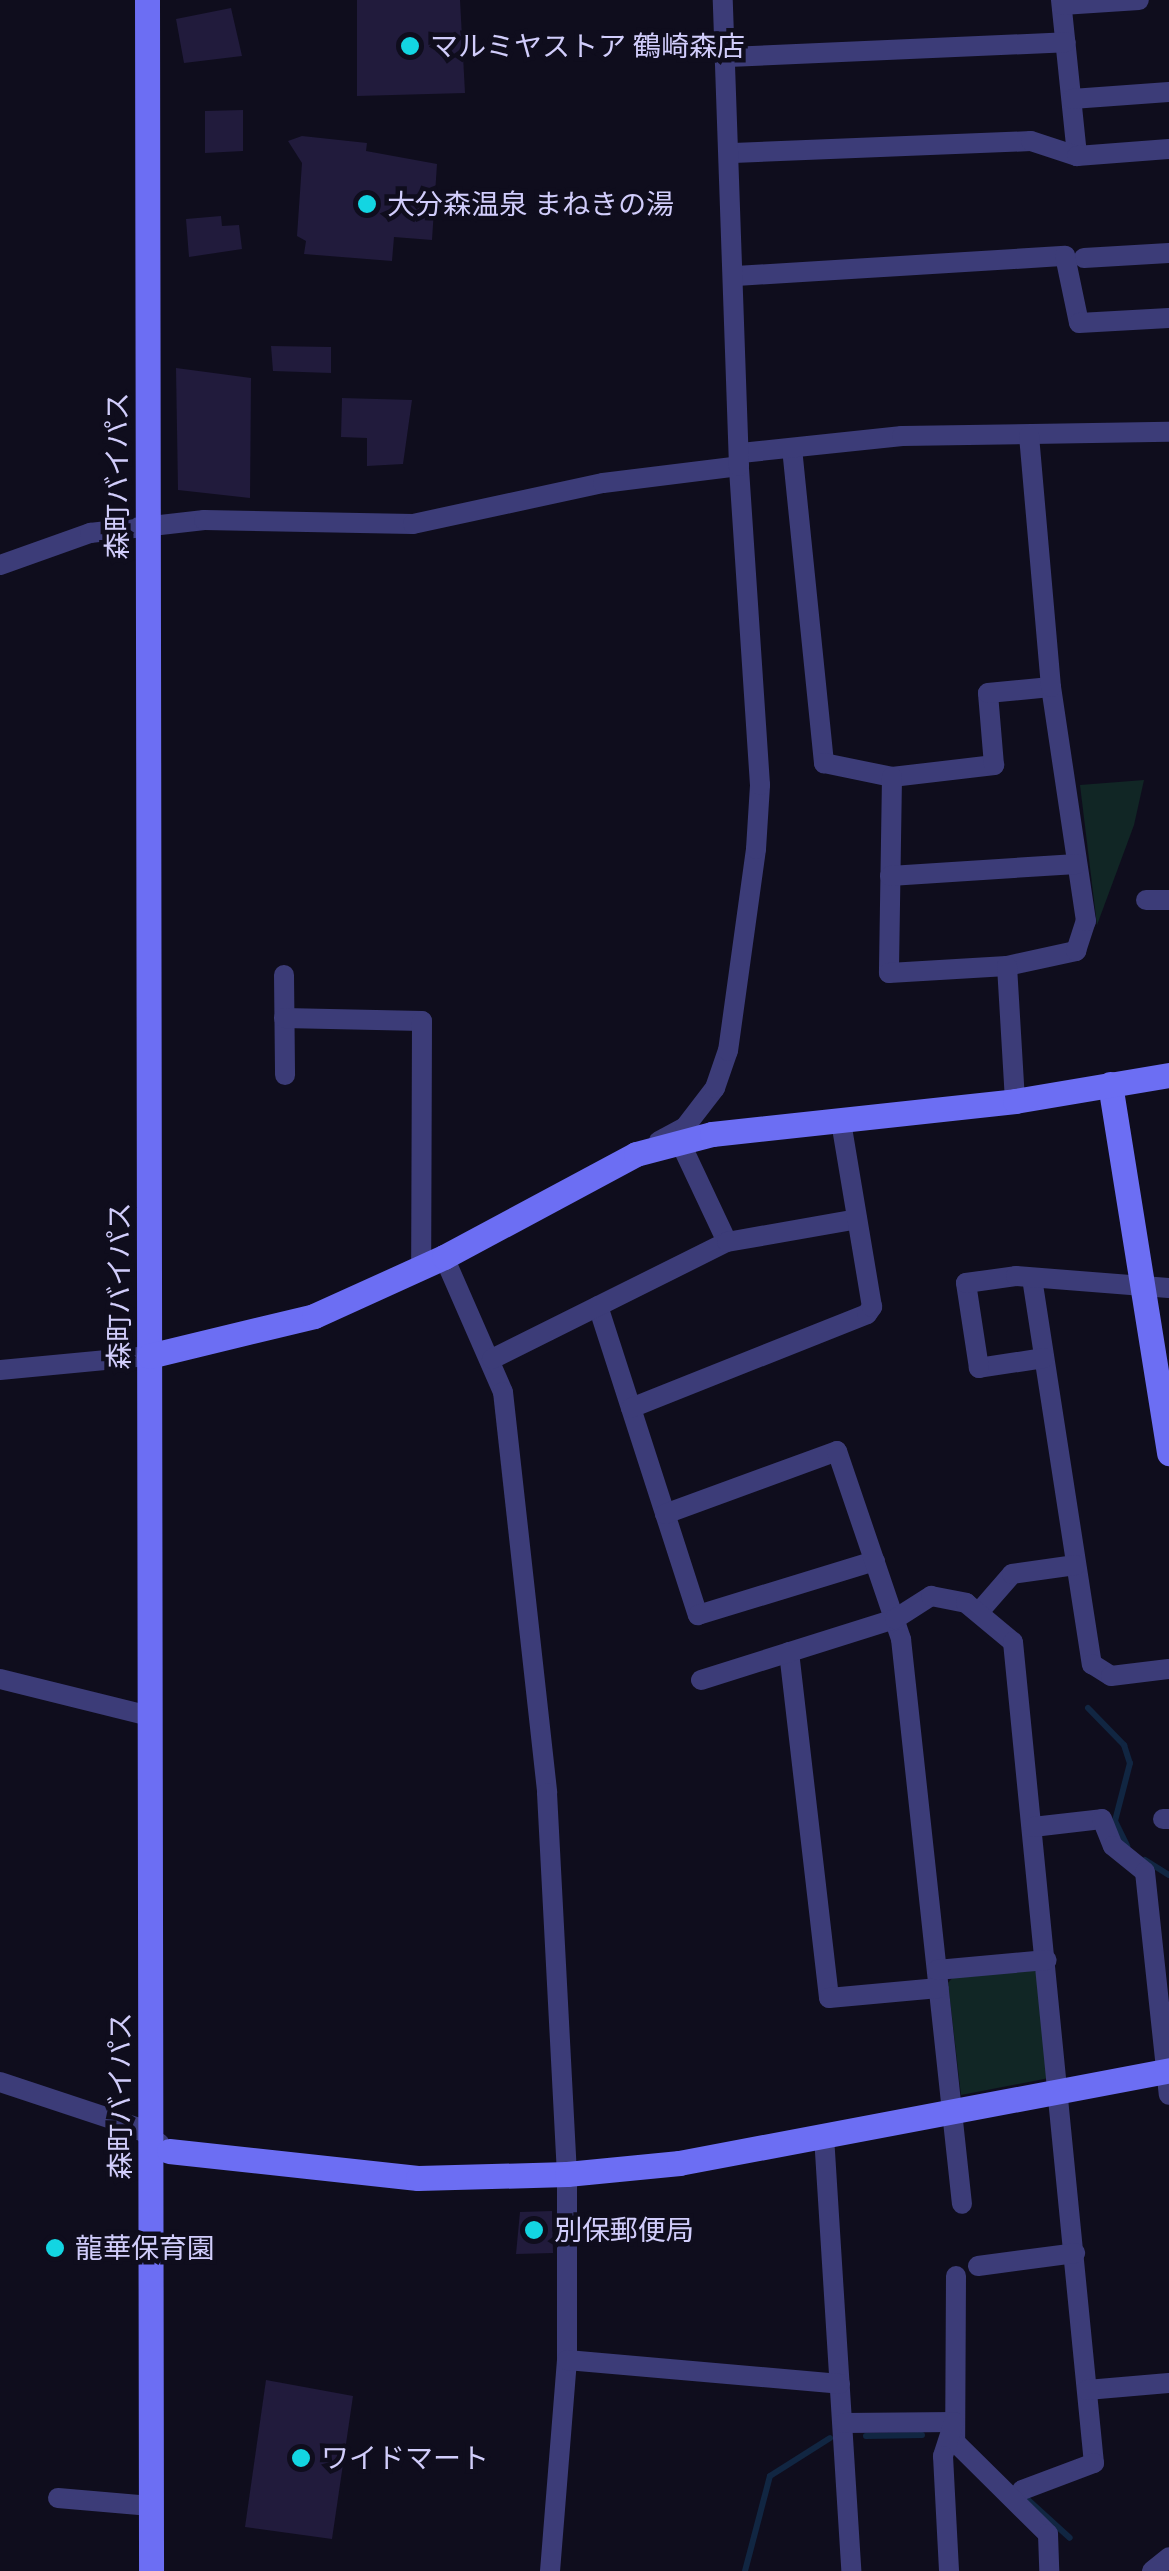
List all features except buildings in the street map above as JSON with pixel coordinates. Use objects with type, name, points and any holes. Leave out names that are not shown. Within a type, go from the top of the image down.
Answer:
[{"type":"main road","name":"森町バイパス","points":[[146,0],[150,1716],[160,2144],[151,2571]]},
{"type":"main road","points":[[149,1356],[314,1316],[432,1262],[636,1154],[680,1142],[1015,1102],[1169,1075]]},
{"type":"main road","points":[[1110,1084],[1157,1288],[1169,1452]]},
{"type":"main road","points":[[160,2144],[418,2178],[567,2174],[679,2163],[1060,2090],[1168,2078]]},
{"type":"street","points":[[636,1154],[685,1127],[715,1088],[737,1007],[760,785],[740,460],[733,153],[724,0]]},
{"type":"street","points":[[1078,156],[1062,3],[1139,0]]},
{"type":"street","points":[[728,57],[1066,42]]},
{"type":"street","points":[[1072,100],[1169,92]]},
{"type":"street","points":[[733,153],[1031,141],[1078,156],[1169,149]]},
{"type":"street","points":[[1084,258],[1169,253]]},
{"type":"street","points":[[736,276],[1065,256],[1079,323],[1169,318]]},
{"type":"street","points":[[0,566],[90,533],[204,520],[413,524],[602,483],[792,448],[902,436],[1169,432]]},
{"type":"street","points":[[892,777],[889,973],[1007,966],[1076,951],[1086,921],[1050,687],[1029,436]]},
{"type":"street","points":[[792,448],[824,763],[892,777],[994,765],[988,693],[1050,687]]},
{"type":"street","points":[[890,876],[1077,864]]},
{"type":"street","points":[[1146,900],[1169,900]]},
{"type":"street","points":[[1007,966],[1015,1102]]},
{"type":"street","points":[[284,976],[284,1075]]},
{"type":"street","points":[[284,1018],[422,1021],[432,1262],[492,1359],[510,1434],[547,1793],[567,2174],[568,2360],[550,2571]]},
{"type":"street","points":[[631,1408],[867,1314],[872,1307],[841,1121]]},
{"type":"street","points":[[680,1142],[727,1242]]},
{"type":"street","points":[[492,1359],[727,1242],[857,1219]]},
{"type":"street","points":[[1044,1358],[979,1368],[966,1283],[1032,1278],[1157,1288]]},
{"type":"street","points":[[1032,1278],[1089,1654],[1098,1670],[1111,1676],[1169,1670]]},
{"type":"street","points":[[598,1306],[698,1615],[875,1561]]},
{"type":"street","points":[[0,1370],[149,1356]]},
{"type":"street","points":[[665,1514],[837,1451],[895,1619],[962,2204]]},
{"type":"street","points":[[979,1612],[1012,1574],[1075,1566]]},
{"type":"street","points":[[700,1680],[895,1619],[931,1596],[979,1612],[1013,1642],[1094,2463],[1022,2490]]},
{"type":"street","points":[[789,1652],[830,1998],[1047,1960]]},
{"type":"street","points":[[0,1679],[150,1716]]},
{"type":"street","points":[[1033,1827],[1102,1820],[1114,1846],[1145,1872],[1168,2078]]},
{"type":"street","points":[[0,2082],[160,2144]]},
{"type":"street","points":[[824,2136],[852,2571]]},
{"type":"street","points":[[978,2266],[1075,2253]]},
{"type":"street","points":[[956,2276],[954,2422],[959,2450],[1048,2534],[1049,2571]]},
{"type":"street","points":[[568,2360],[840,2384]]},
{"type":"street","points":[[1087,2390],[1169,2383]]},
{"type":"street","points":[[844,2423],[954,2422]]},
{"type":"street","points":[[949,2571],[943,2456],[954,2422]]},
{"type":"street","points":[[58,2498],[151,2506]]},
{"type":"street","points":[[1152,2571],[1169,2556]]},
{"type":"green space","points":[[1144,780],[1134,825],[1097,925],[1080,785]]},
{"type":"green space","points":[[1031,1969],[1039,1973],[1049,2078],[961,2095],[948,1983],[954,1976]]},
{"type":"waterway","points":[[1088,1708],[1124,1745],[1130,1763],[1115,1821],[1127,1846]]},
{"type":"waterway","points":[[1145,1860],[1169,1875]]},
{"type":"waterway","points":[[866,2436],[922,2435]]},
{"type":"waterway","points":[[745,2571],[770,2476],[830,2438]]},
{"type":"waterway","points":[[1026,2498],[1070,2538]]},
{"type":"place","name":"マルミヤストア 鶴崎森店","points":[[410,46]]},
{"type":"place","name":"大分森温泉 まねきの湯","points":[[367,204]]},
{"type":"place","name":"別保郵便局","points":[[534,2230]]},
{"type":"place","name":"龍華保育園","points":[[55,2248]]},
{"type":"place","name":"ワイドマート","points":[[301,2458]]}]
